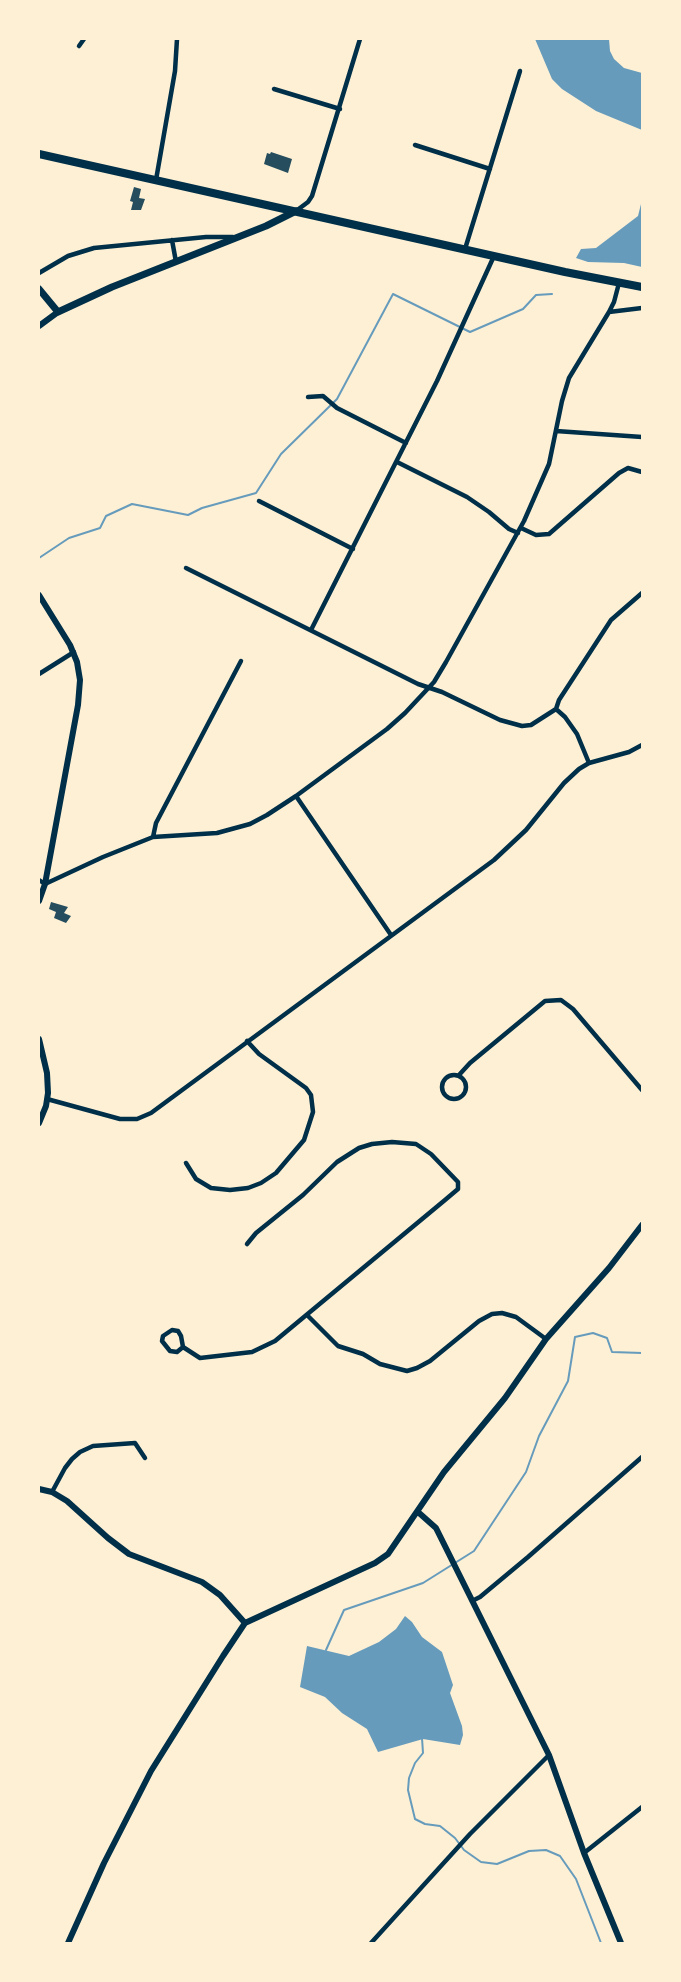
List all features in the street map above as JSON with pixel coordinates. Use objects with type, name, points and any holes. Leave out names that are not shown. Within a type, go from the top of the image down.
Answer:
[{"type":"main road","points":[[39,154],[642,288]]},
{"type":"main road","points":[[39,289],[58,312],[112,287],[239,237],[296,211]]},
{"type":"street","points":[[79,46],[84,39]]},
{"type":"street","points":[[156,180],[175,71],[177,39]]},
{"type":"street","points":[[296,211],[312,196],[360,39]]},
{"type":"street","points":[[465,249],[520,71]]},
{"type":"street","points":[[274,89],[340,109]]},
{"type":"street","points":[[415,145],[490,169]]},
{"type":"street","points":[[39,273],[68,256],[84,250],[206,237],[239,237]]},
{"type":"street","points":[[172,240],[176,262]]},
{"type":"street","points":[[311,630],[397,462],[465,322],[494,256]]},
{"type":"street","points":[[42,882],[153,837],[235,830],[262,818],[296,796],[392,725],[429,688],[446,662],[519,531],[547,472],[563,394],[569,378],[609,312],[619,283]]},
{"type":"street","points":[[609,312],[642,308]]},
{"type":"street","points":[[39,326],[58,312]]},
{"type":"street","points":[[308,397],[323,396],[336,408],[406,443]]},
{"type":"street","points":[[556,431],[642,437]]},
{"type":"street","points":[[397,462],[467,497],[509,530],[536,535],[549,534],[619,473],[628,468],[642,472]]},
{"type":"street","points":[[259,501],[353,549]]},
{"type":"street","points":[[186,568],[429,688],[516,725],[531,725],[556,709],[559,700],[611,620],[642,593]]},
{"type":"street","points":[[39,595],[42,607],[74,652],[79,672],[79,696],[39,901]]},
{"type":"street","points":[[39,674],[74,652]]},
{"type":"street","points":[[153,837],[156,823],[241,662]]},
{"type":"street","points":[[556,709],[577,734],[589,763]]},
{"type":"street","points":[[47,1099],[125,1120],[143,1117],[165,1104],[511,845],[564,783],[579,769],[589,763],[629,752],[642,745]]},
{"type":"street","points":[[296,796],[391,935]]},
{"type":"street","points":[[459,1075],[466,1083],[466,1091],[461,1097],[450,1098],[442,1090],[443,1082],[451,1075],[459,1075],[470,1063],[545,1001],[561,1000],[573,1009],[642,1090]]},
{"type":"street","points":[[39,1039],[46,1073],[47,1099],[39,1123]]},
{"type":"street","points":[[186,1163],[196,1179],[211,1188],[230,1190],[248,1188],[276,1173],[304,1140],[313,1112],[311,1095],[306,1088],[259,1054],[247,1041]]},
{"type":"street","points":[[183,1347],[177,1352],[171,1352],[162,1341],[163,1336],[172,1330],[178,1331],[183,1347],[201,1358],[252,1352],[275,1341],[458,1189],[458,1182],[431,1154],[416,1144],[382,1143],[358,1148],[337,1162],[303,1195],[256,1233],[247,1244]]},
{"type":"street","points":[[68,1943],[104,1863],[152,1771],[245,1623],[380,1560],[392,1550],[444,1472],[506,1398],[546,1339],[609,1268],[642,1225]]},
{"type":"street","points":[[307,1315],[338,1346],[363,1354],[380,1364],[407,1371],[430,1361],[479,1321],[492,1314],[502,1312],[516,1317],[546,1339]]},
{"type":"street","points":[[52,1492],[72,1459],[93,1446],[135,1443],[145,1458]]},
{"type":"street","points":[[472,1601],[480,1598],[512,1571],[642,1457]]},
{"type":"street","points":[[39,1490],[52,1492],[77,1508],[108,1538],[129,1554],[190,1577],[211,1588],[245,1623]]},
{"type":"street","points":[[418,1512],[434,1525],[549,1755],[584,1853],[621,1943]]},
{"type":"street","points":[[371,1943],[458,1847],[549,1755]]},
{"type":"street","points":[[584,1853],[642,1807]]},
{"type":"water","points":[[535,39],[609,39],[610,51],[614,59],[624,68],[642,73],[642,130],[596,111],[562,89],[552,79]]},
{"type":"water","points":[[642,200],[642,267],[624,263],[588,262],[576,258],[581,249],[596,248],[638,216]]},
{"type":"water","points":[[405,1616],[422,1637],[442,1652],[453,1685],[450,1693],[462,1726],[463,1735],[460,1745],[423,1739],[378,1752],[367,1729],[342,1713],[325,1697],[300,1687],[307,1646],[349,1656],[379,1642],[396,1629]]},
{"type":"building","points":[[271,152],[292,159],[288,173],[264,164],[267,153]]},
{"type":"building","points":[[134,187],[141,189],[139,198],[145,199],[141,210],[131,210],[133,202],[130,201]]},
{"type":"building","points":[[51,902],[68,907],[64,913],[71,916],[66,923],[54,918],[56,912],[49,909]]},
{"type":"waterway","points":[[39,558],[69,538],[100,528],[106,516],[132,504],[188,515],[202,508],[256,493],[281,454],[337,399],[393,294],[470,332],[523,309],[536,295],[552,294]]},
{"type":"waterway","points":[[326,1650],[344,1610],[423,1583],[474,1551],[526,1472],[539,1436],[568,1381],[575,1337],[593,1333],[607,1338],[612,1352],[642,1353]]},
{"type":"waterway","points":[[422,1738],[423,1753],[415,1763],[409,1778],[408,1790],[415,1819],[425,1824],[440,1826],[455,1838],[464,1850],[481,1862],[497,1864],[529,1851],[546,1850],[560,1856],[576,1879],[601,1943]]}]
